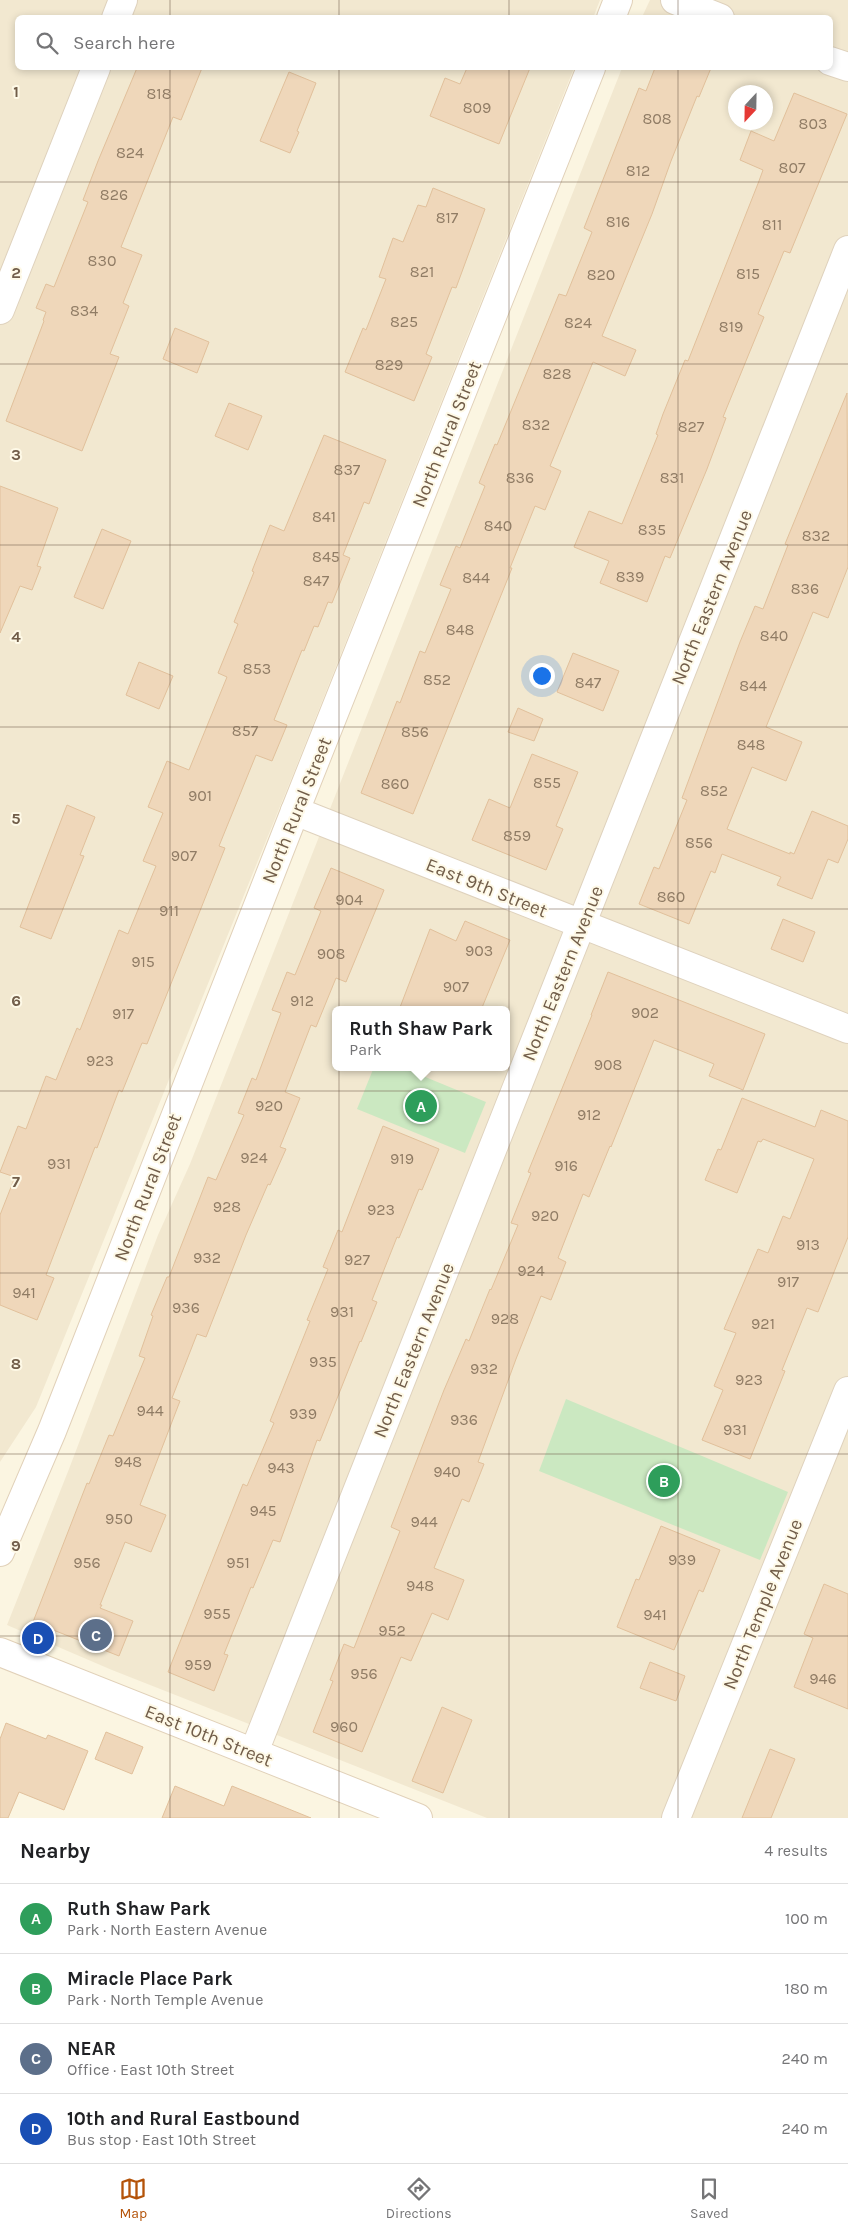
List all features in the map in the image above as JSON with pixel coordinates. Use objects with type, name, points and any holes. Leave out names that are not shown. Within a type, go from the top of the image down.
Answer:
[{"type":"street","points":[[117,15],[123,0]]},
{"type":"street","points":[[612,15],[618,0]]},
{"type":"street","points":[[675,0],[712,15]]},
{"type":"street","points":[[833,62],[848,68]]},
{"type":"street","points":[[0,310],[95,70]]},
{"type":"street","name":"North Rural Street","points":[[0,1552],[52,1432],[295,811],[590,70]]},
{"type":"street","name":"North Eastern Avenue","points":[[254,1752],[848,250]]},
{"type":"street","name":"East 9th Street","points":[[295,811],[848,1029]]},
{"type":"street","name":"North Temple Avenue","points":[[676,1818],[848,1391]]},
{"type":"street","name":"East 10th Street","points":[[0,1652],[418,1818]]},
{"type":"shaded area","points":[[0,0],[600,0],[594,15],[15,15],[15,70],[573,70],[296,767],[36,1407],[0,1462]]},
{"type":"shaded area","points":[[650,0],[848,0],[848,1818],[487,1818],[112,1670],[7,1625],[158,1235],[190,1164],[621,70],[833,70],[833,15],[643,15]]},
{"type":"green space","points":[[372,1071],[411,1071],[486,1102],[465,1153],[357,1109]]},
{"type":"green space","points":[[566,1399],[788,1492],[760,1560],[539,1471]]},
{"type":"building","points":[[136,70],[201,70],[181,120],[173,117],[121,247],[142,255],[123,303],[129,306],[110,354],[119,357],[82,451],[6,421],[44,321],[46,312],[36,308],[46,284],[54,287],[88,202],[83,200]]},
{"type":"building","points":[[466,70],[529,70],[499,144],[430,116],[445,78],[460,84]]},
{"type":"building","points":[[654,70],[710,70],[699,97],[697,96],[652,214],[602,336],[636,350],[625,376],[593,362],[550,466],[561,471],[545,510],[535,506],[413,814],[361,793],[397,701],[400,703],[420,651],[425,653],[451,589],[440,585],[456,546],[460,548],[485,486],[479,483],[495,444],[497,445],[559,294],[566,296],[592,232],[584,228],[639,88],[646,91]]},
{"type":"building","points":[[289,72],[316,83],[290,153],[260,141]]},
{"type":"building","points":[[794,93],[847,114],[790,253],[784,251],[758,314],[764,317],[723,417],[726,418],[707,469],[670,558],[665,556],[647,602],[600,583],[609,561],[574,547],[589,511],[622,524],[658,435],[656,434],[663,414],[685,360],[688,361],[763,170],[740,160],[751,131],[774,141]]},
{"type":"building","points":[[433,188],[485,209],[456,288],[452,287],[426,354],[432,357],[414,401],[345,372],[363,328],[366,330],[386,279],[379,277],[393,238],[403,242],[418,205],[426,207]]},
{"type":"building","points":[[175,328],[209,342],[197,373],[163,359]]},
{"type":"building","points":[[847,393],[848,567],[828,618],[813,612],[766,727],[802,742],[786,781],[752,767],[727,829],[794,854],[812,811],[848,826],[848,839],[838,863],[828,859],[812,899],[777,885],[781,877],[722,854],[715,873],[711,871],[689,924],[639,904],[654,867],[659,869],[687,800],[682,798],[740,642],[755,606],[763,609],[788,545],[785,544]]},
{"type":"building","points":[[229,403],[262,416],[248,450],[215,436]]},
{"type":"building","points":[[324,435],[386,460],[369,504],[364,502],[343,555],[350,558],[332,603],[328,602],[318,627],[314,626],[304,651],[302,650],[274,720],[287,725],[272,761],[256,755],[219,846],[225,848],[147,1044],[142,1043],[122,1092],[119,1090],[97,1148],[95,1147],[46,1275],[54,1278],[37,1320],[0,1305],[0,1215],[15,1177],[0,1172],[18,1126],[26,1129],[46,1076],[56,1080],[77,1028],[80,1030],[119,930],[128,934],[156,866],[143,861],[163,813],[148,807],[167,761],[189,770],[227,677],[218,673],[238,624],[234,622],[270,525],[284,531]]},
{"type":"building","points":[[0,486],[58,508],[37,566],[41,567],[32,590],[20,586],[0,633]]},
{"type":"building","points":[[102,529],[131,541],[103,609],[74,597]]},
{"type":"building","points":[[573,653],[619,671],[603,711],[557,692]]},
{"type":"building","points":[[139,662],[173,676],[159,709],[126,695]]},
{"type":"building","points":[[518,708],[543,719],[534,741],[508,732]]},
{"type":"building","points":[[532,754],[578,772],[556,826],[563,829],[546,870],[472,840],[489,799],[510,808]]},
{"type":"building","points":[[67,805],[95,817],[80,855],[84,856],[51,939],[20,927]]},
{"type":"building","points":[[331,868],[384,890],[346,982],[336,978],[316,1027],[311,1025],[285,1092],[300,1098],[280,1147],[286,1149],[270,1185],[268,1184],[246,1235],[206,1337],[197,1334],[172,1398],[180,1401],[140,1505],[166,1515],[151,1552],[125,1542],[100,1605],[102,1605],[100,1608],[133,1621],[119,1656],[33,1622],[87,1483],[89,1484],[109,1435],[113,1436],[145,1358],[139,1356],[153,1316],[151,1315],[167,1277],[169,1277],[208,1177],[216,1180],[244,1115],[238,1113],[252,1078],[256,1080],[281,1013],[272,1010],[287,972],[295,975],[321,911],[314,908]]},
{"type":"building","points":[[783,919],[815,932],[803,962],[771,949]]},
{"type":"building","points":[[465,921],[510,940],[483,1006],[401,1006],[430,929],[456,941]]},
{"type":"building","points":[[608,972],[765,1034],[743,1090],[709,1076],[714,1064],[654,1040],[589,1197],[583,1194],[558,1258],[566,1262],[551,1300],[541,1296],[478,1462],[484,1464],[469,1502],[462,1499],[434,1568],[464,1580],[448,1620],[432,1613],[411,1661],[401,1657],[362,1752],[313,1732],[333,1681],[330,1680],[344,1644],[354,1648],[400,1531],[391,1527],[444,1390],[466,1339],[469,1341],[518,1225],[511,1223],[531,1173],[528,1172]]},
{"type":"building","points":[[742,1098],[815,1127],[821,1110],[848,1121],[848,1237],[818,1312],[807,1308],[782,1370],[785,1371],[750,1459],[702,1440],[723,1390],[714,1386],[736,1333],[724,1329],[758,1249],[768,1253],[783,1216],[790,1219],[814,1159],[763,1139],[761,1142],[758,1141],[737,1193],[705,1180],[718,1149],[721,1150]]},
{"type":"building","points":[[383,1126],[439,1149],[422,1190],[419,1189],[399,1238],[397,1237],[372,1300],[377,1302],[320,1441],[317,1440],[280,1542],[273,1540],[253,1588],[251,1587],[224,1654],[228,1655],[214,1691],[168,1672],[243,1484],[247,1486],[274,1423],[270,1421],[310,1321],[307,1320],[328,1269],[323,1267],[338,1230],[342,1232]]},
{"type":"building","points":[[661,1526],[720,1550],[703,1592],[699,1590],[674,1650],[617,1627],[636,1579],[639,1580]]},
{"type":"building","points":[[824,1584],[848,1594],[848,1709],[794,1687],[813,1638],[804,1634]]},
{"type":"building","points":[[650,1662],[685,1676],[676,1701],[640,1688]]},
{"type":"building","points":[[442,1707],[472,1720],[443,1793],[412,1781]]},
{"type":"building","points":[[6,1723],[46,1739],[48,1735],[88,1751],[64,1810],[19,1792],[8,1818],[0,1818],[0,1739]]},
{"type":"building","points":[[106,1732],[143,1747],[132,1774],[95,1759]]},
{"type":"building","points":[[770,1749],[795,1759],[771,1818],[742,1818]]},
{"type":"building","points":[[175,1786],[224,1806],[232,1786],[311,1818],[162,1818]]},
{"type":"place","name":"Ruth Shaw Park","points":[[421,1106]]},
{"type":"place","name":"Miracle Place Park","points":[[664,1481]]},
{"type":"place","name":"NEAR","points":[[96,1635]]},
{"type":"place","name":"10th and Rural Eastbound","points":[[38,1638]]}]
